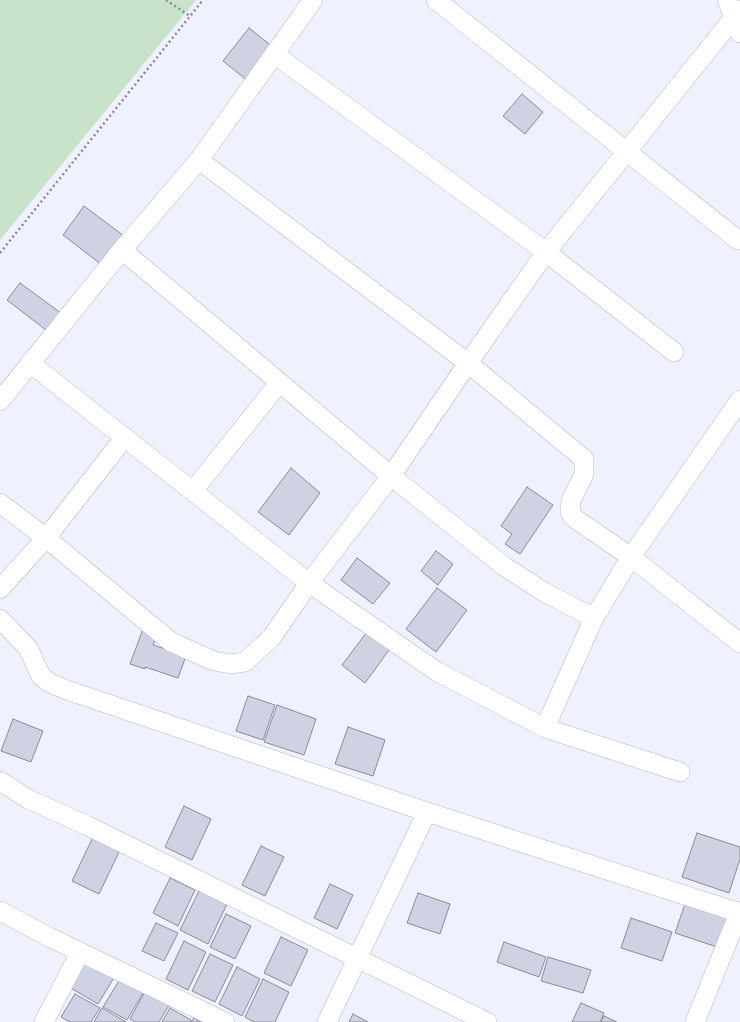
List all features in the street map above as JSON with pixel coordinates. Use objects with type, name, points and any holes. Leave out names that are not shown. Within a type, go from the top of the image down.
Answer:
[{"type":"street","points":[[0,400],[122,250],[199,160],[313,0]]},
{"type":"street","points":[[436,0],[738,240]]},
{"type":"street","points":[[0,502],[46,538],[171,642],[214,661],[231,664],[245,662],[272,637],[309,583],[391,476],[546,252],[738,21],[727,0]]},
{"type":"street","points":[[274,54],[546,252],[674,352]]},
{"type":"street","points":[[199,160],[468,363],[584,459],[584,474],[571,501],[570,512],[574,518],[582,525],[631,557],[740,643]]},
{"type":"street","points":[[122,250],[391,476],[505,566],[544,592],[594,618]]},
{"type":"street","points":[[30,362],[309,583],[436,671],[545,728],[680,772]]},
{"type":"street","points":[[193,491],[279,383]]},
{"type":"street","points":[[545,728],[594,618],[631,557],[740,400]]},
{"type":"street","points":[[0,589],[46,538],[125,437]]},
{"type":"street","points":[[0,619],[28,648],[41,676],[50,683],[88,698],[165,722],[427,812],[740,913],[695,1022]]},
{"type":"street","points":[[0,781],[28,799],[88,826],[487,1022]]},
{"type":"street","points":[[327,1022],[427,812]]},
{"type":"street","points":[[0,911],[80,952],[225,1022]]},
{"type":"street","points":[[44,1022],[80,952]]},
{"type":"path","points":[[166,0],[190,16]]},
{"type":"path","points":[[0,253],[203,0]]},
{"type":"green space","points":[[0,0],[196,0],[0,240]]},
{"type":"building","points":[[249,28],[274,48],[248,81],[223,61]]},
{"type":"building","points":[[522,94],[543,112],[525,134],[503,116]]},
{"type":"building","points":[[84,206],[124,236],[102,265],[63,235]]},
{"type":"building","points":[[20,283],[65,316],[51,334],[7,300]]},
{"type":"building","points":[[291,468],[320,493],[289,535],[258,512]]},
{"type":"building","points":[[527,487],[553,505],[520,554],[505,544],[512,534],[501,526]]},
{"type":"building","points":[[436,551],[453,564],[438,585],[421,571]]},
{"type":"building","points":[[357,558],[390,583],[373,604],[341,580]]},
{"type":"building","points":[[437,588],[467,610],[436,652],[406,629]]},
{"type":"building","points":[[143,629],[157,634],[153,645],[186,656],[178,678],[145,667],[145,669],[130,664]]},
{"type":"building","points":[[367,632],[389,650],[365,683],[342,665]]},
{"type":"building","points":[[248,696],[275,705],[263,740],[236,731]]},
{"type":"building","points":[[277,705],[316,719],[304,755],[264,742]]},
{"type":"building","points":[[13,719],[43,731],[31,762],[1,751]]},
{"type":"building","points":[[348,727],[385,740],[373,776],[335,764]]},
{"type":"building","points":[[184,806],[211,819],[192,860],[165,847]]},
{"type":"building","points":[[697,833],[740,847],[740,859],[729,893],[682,877]]},
{"type":"building","points":[[93,837],[120,850],[99,894],[72,881]]},
{"type":"building","points":[[261,846],[284,857],[265,896],[242,885]]},
{"type":"building","points":[[170,878],[195,890],[178,926],[153,913]]},
{"type":"building","points":[[330,884],[353,895],[337,929],[314,918]]},
{"type":"building","points":[[199,891],[227,904],[208,944],[180,930]]},
{"type":"building","points":[[418,893],[450,904],[440,934],[407,923]]},
{"type":"building","points":[[685,904],[727,917],[717,947],[675,933]]},
{"type":"building","points":[[226,914],[251,926],[235,959],[210,947]]},
{"type":"building","points":[[631,918],[672,932],[662,961],[621,948]]},
{"type":"building","points":[[156,923],[178,933],[164,961],[142,951]]},
{"type":"building","points":[[281,937],[308,950],[291,986],[264,973]]},
{"type":"building","points":[[184,941],[206,952],[188,990],[166,979]]},
{"type":"building","points":[[504,942],[546,957],[539,977],[497,962]]},
{"type":"building","points":[[210,954],[233,965],[215,1002],[192,991]]},
{"type":"building","points":[[548,957],[591,970],[583,993],[541,981]]},
{"type":"building","points":[[86,959],[115,976],[98,1004],[69,987]]},
{"type":"building","points":[[237,967],[260,979],[242,1016],[219,1004]]},
{"type":"building","points":[[120,979],[143,993],[127,1020],[103,1007]]},
{"type":"building","points":[[263,979],[289,992],[275,1022],[254,1022],[245,1017]]},
{"type":"building","points":[[147,988],[171,1002],[159,1022],[135,1022],[130,1019]]},
{"type":"building","points":[[75,994],[100,1008],[91,1022],[70,1022],[61,1017]]},
{"type":"building","points":[[581,1003],[604,1013],[600,1022],[572,1022]]},
{"type":"building","points":[[102,1008],[126,1022],[94,1022]]},
{"type":"building","points":[[170,1008],[191,1020],[190,1022],[162,1022]]},
{"type":"building","points":[[353,1014],[368,1022],[349,1022]]},
{"type":"building","points":[[604,1016],[617,1022],[601,1022]]},
{"type":"building","points":[[194,1018],[201,1022],[191,1022]]}]
